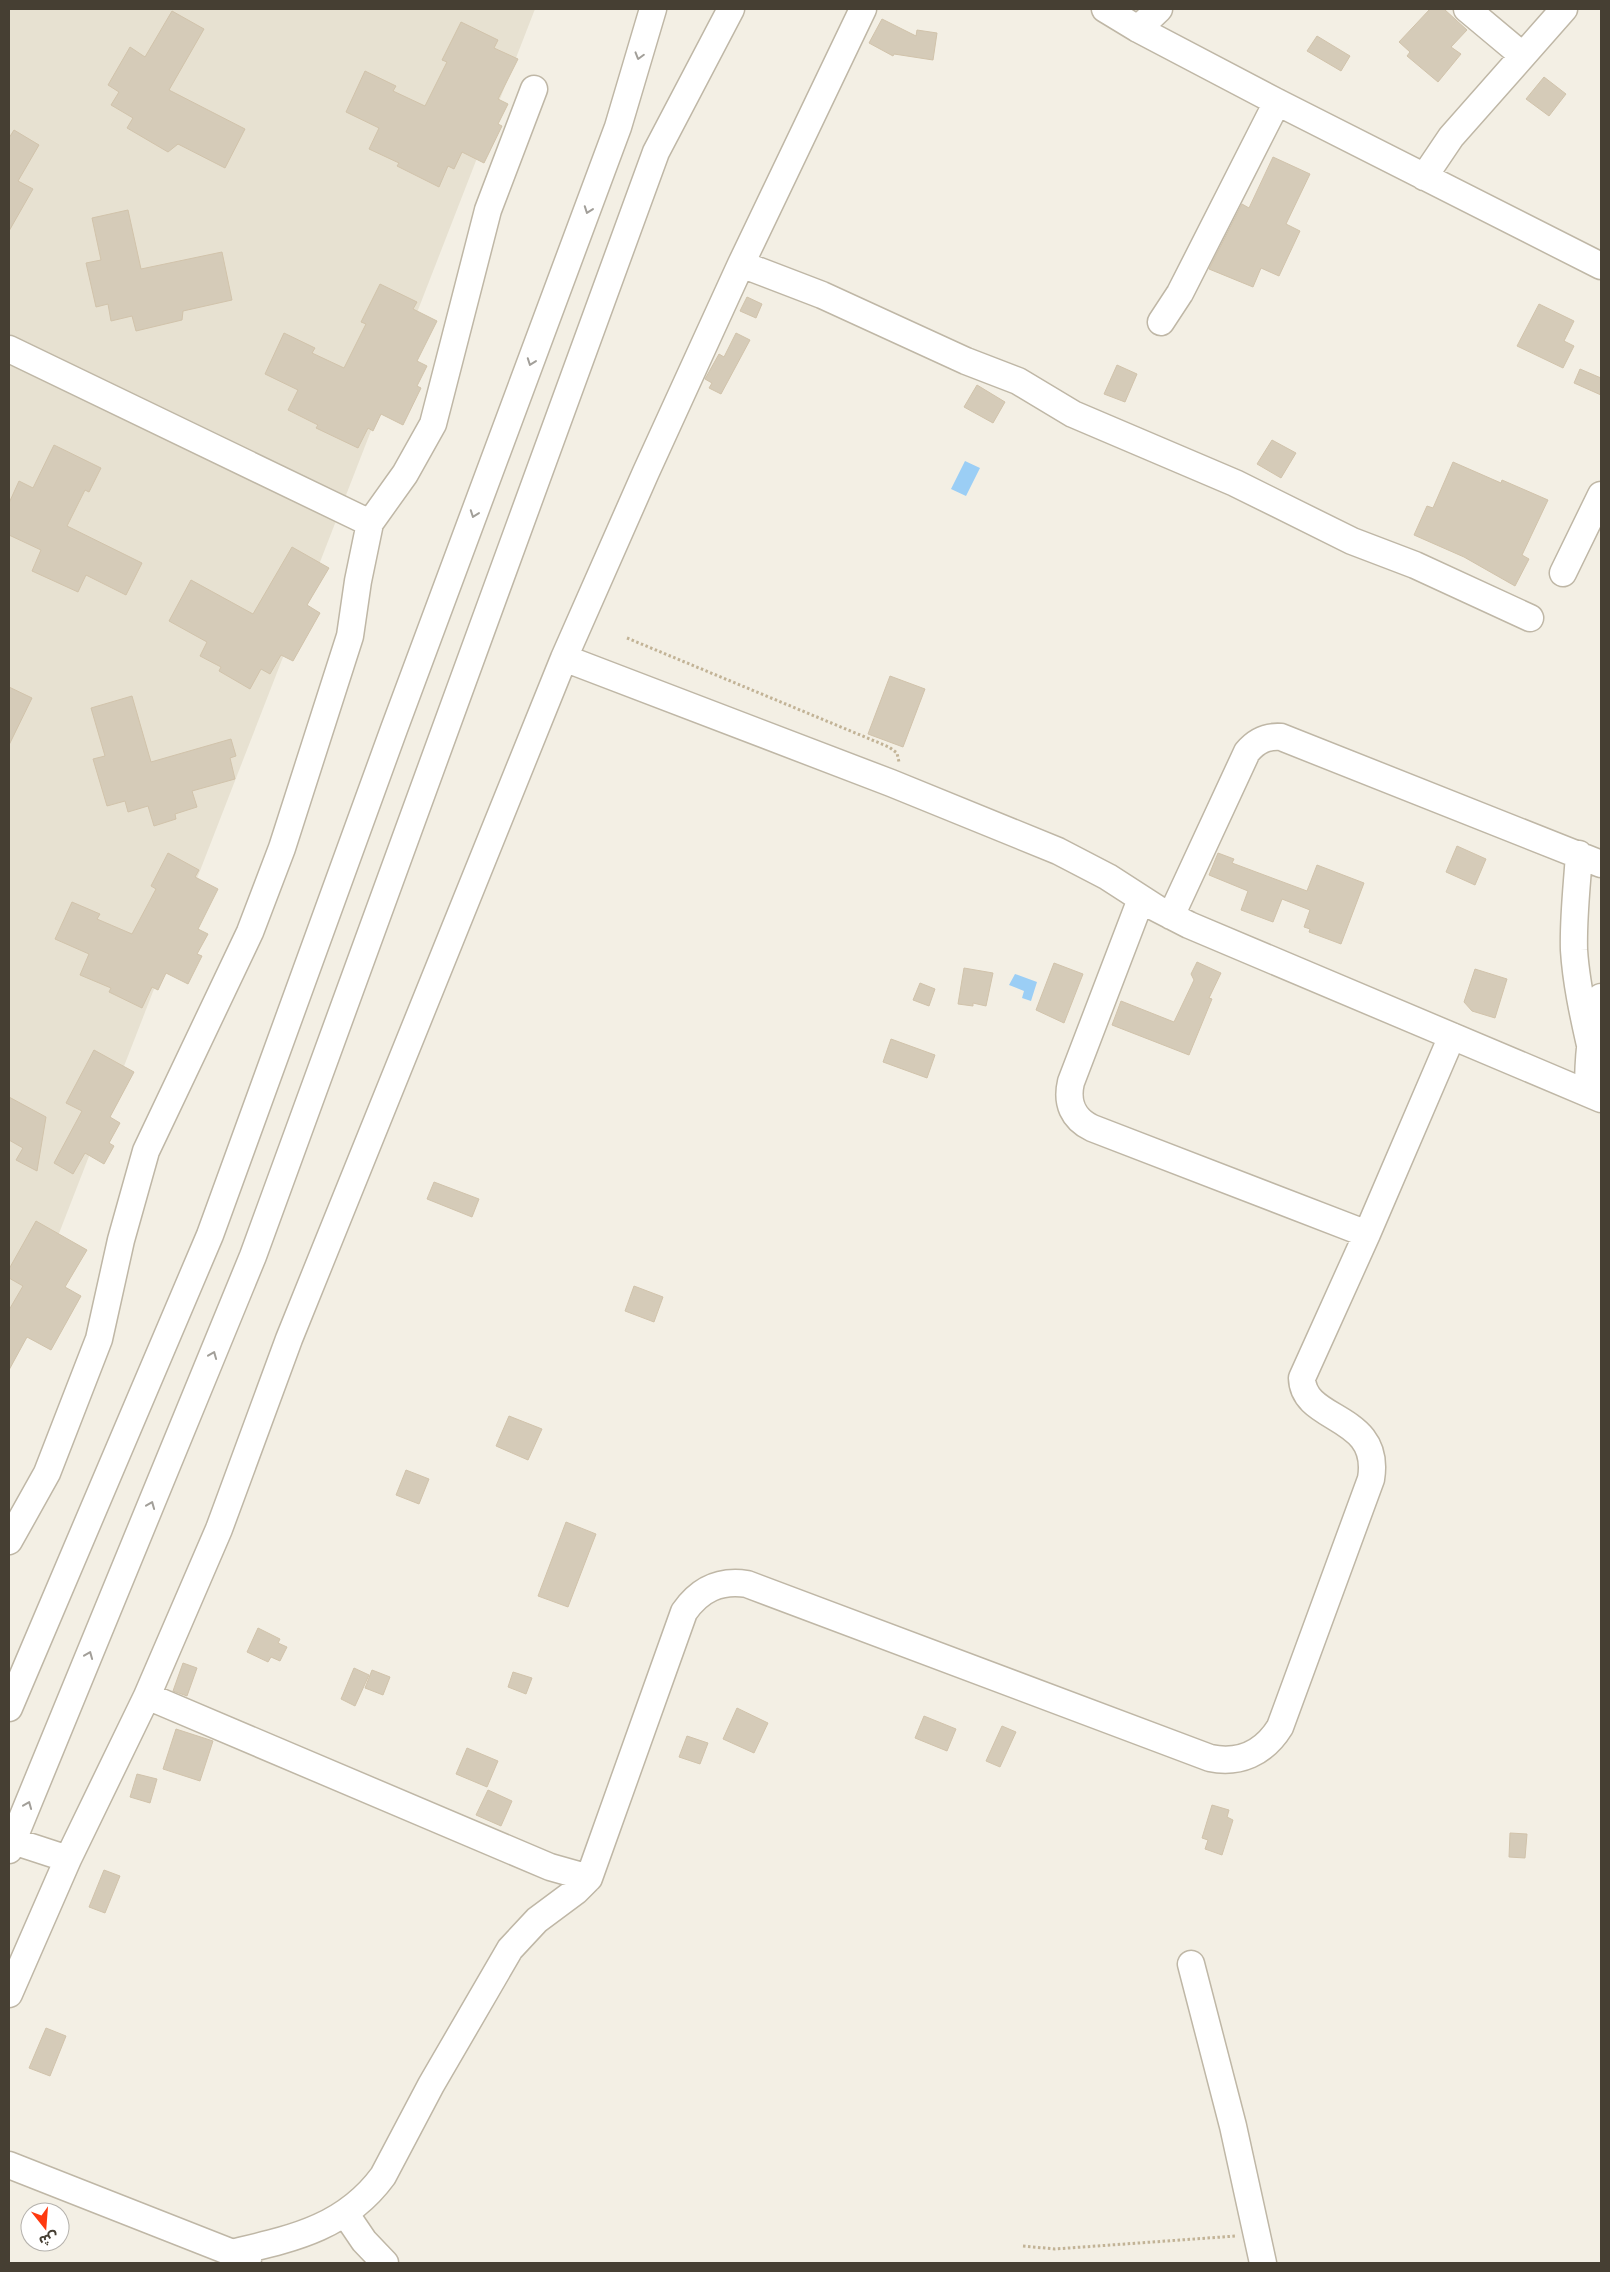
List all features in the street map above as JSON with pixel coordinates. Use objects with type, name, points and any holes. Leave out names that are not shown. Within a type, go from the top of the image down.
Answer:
[{"type":"street","points":[[9,1708],[210,1235],[390,739],[618,128],[653,9]]},
{"type":"street","points":[[68,1859],[11,1846],[253,1256],[656,152],[731,9]]},
{"type":"street","points":[[9,1994],[68,1859],[147,1696],[219,1529],[289,1339],[564,658],[741,264],[863,9]]},
{"type":"street","points":[[1105,9],[1138,29],[1277,102],[1601,266]]},
{"type":"street","points":[[1138,29],[1159,9]]},
{"type":"street","points":[[1467,9],[1522,55]]},
{"type":"street","points":[[1424,177],[1451,137],[1564,9]]},
{"type":"street","points":[[9,1541],[47,1473],[99,1339],[121,1240],[146,1150],[250,932],[282,848],[350,636],[358,581],[370,522],[405,474],[433,424],[488,210],[534,89]]},
{"type":"street","points":[[1161,322],[1180,294],[1277,102]]},
{"type":"street","points":[[741,264],[822,295],[966,361],[1018,382],[1073,414],[1235,483],[1352,541],[1415,565],[1530,618]]},
{"type":"street","points":[[9,349],[370,522]]},
{"type":"street","points":[[1563,573],[1601,495]]},
{"type":"street","points":[[564,658],[891,783],[1058,851],[1108,878],[1171,916],[1595,1096],[1590,1045],[1577,982],[1574,950],[1574,917],[1590,859],[1282,737],[1268,737],[1256,742],[1247,752],[1171,916]]},
{"type":"street","points":[[1141,899],[1071,1082],[1069,1098],[1073,1113],[1078,1120],[1092,1128],[1367,1234]]},
{"type":"street","points":[[1590,1045],[1593,1025],[1601,997]]},
{"type":"street","points":[[231,2253],[295,2238],[313,2231],[345,2213],[373,2190],[393,2160],[431,2085],[510,1949],[537,1920],[576,1891],[589,1878],[684,1612],[703,1592],[727,1583],[747,1584],[1210,1758],[1234,1760],[1252,1754],[1267,1745],[1280,1727],[1371,1479],[1373,1467],[1367,1443],[1359,1433],[1312,1402],[1308,1397],[1302,1385],[1304,1372],[1367,1234],[1452,1036]]},
{"type":"street","points":[[147,1696],[550,1867],[589,1878]]},
{"type":"street","points":[[1191,1964],[1233,2126],[1262,2263]]},
{"type":"street","points":[[9,2165],[258,2263]]},
{"type":"street","points":[[345,2213],[364,2241],[385,2263]]},
{"type":"path","points":[[627,638],[894,749],[899,757],[899,761],[891,783]]},
{"type":"path","points":[[1023,2246],[1054,2249],[1225,2236],[1256,2237]]},
{"type":"shaded area","points":[[9,9],[535,9],[9,1362]]},
{"type":"water","points":[[965,461],[980,468],[966,496],[951,489]]},
{"type":"water","points":[[1015,974],[1037,982],[1031,1001],[1022,998],[1024,991],[1009,985]]},
{"type":"building","points":[[1430,9],[1444,9],[1467,30],[1451,47],[1461,54],[1438,82],[1407,56],[1410,52],[1399,42]]},
{"type":"building","points":[[172,11],[204,29],[169,90],[245,129],[225,168],[178,144],[168,152],[127,128],[133,118],[111,105],[119,92],[108,85],[130,47],[145,57]]},
{"type":"building","points":[[882,19],[916,36],[917,30],[937,33],[933,60],[894,54],[893,56],[869,43]]},
{"type":"building","points":[[461,22],[498,40],[494,48],[518,59],[498,99],[508,104],[498,124],[502,126],[484,163],[462,152],[454,169],[448,166],[439,187],[397,166],[399,163],[369,149],[379,128],[346,112],[365,71],[396,86],[393,91],[425,106],[447,62],[442,60]]},
{"type":"building","points":[[1317,36],[1350,56],[1341,71],[1307,51]]},
{"type":"building","points":[[1544,77],[1566,94],[1549,116],[1526,99]]},
{"type":"building","points":[[14,130],[39,145],[18,181],[33,189],[9,231],[9,138]]},
{"type":"building","points":[[1273,157],[1310,174],[1286,224],[1300,231],[1279,276],[1261,268],[1253,287],[1209,269],[1242,204],[1249,208]]},
{"type":"building","points":[[128,210],[141,269],[222,252],[232,300],[183,311],[182,320],[136,331],[132,316],[111,321],[108,304],[96,307],[86,263],[101,260],[92,218]]},
{"type":"building","points":[[380,284],[417,302],[413,309],[437,321],[417,361],[427,366],[417,386],[421,388],[403,425],[381,414],[373,431],[368,428],[358,448],[316,428],[318,425],[288,410],[298,390],[265,374],[284,333],[315,348],[312,353],[344,368],[366,324],[361,322]]},
{"type":"building","points":[[747,297],[762,304],[756,318],[740,311]]},
{"type":"building","points":[[1539,304],[1574,321],[1564,341],[1574,346],[1563,368],[1517,346]]},
{"type":"building","points":[[736,333],[750,340],[721,394],[709,388],[712,383],[705,379],[719,354],[724,357]]},
{"type":"building","points":[[1117,365],[1137,374],[1125,402],[1104,394]]},
{"type":"building","points":[[1580,369],[1601,378],[1601,395],[1574,383]]},
{"type":"building","points":[[977,385],[1005,402],[993,423],[964,407]]},
{"type":"building","points":[[1272,440],[1296,453],[1281,478],[1257,464]]},
{"type":"building","points":[[54,445],[101,468],[89,492],[85,490],[67,526],[142,563],[126,595],[86,575],[78,592],[32,571],[41,550],[9,535],[9,503],[19,481],[33,488]]},
{"type":"building","points":[[1453,462],[1501,483],[1502,480],[1548,500],[1522,555],[1529,559],[1515,586],[1464,557],[1414,535],[1427,506],[1433,508]]},
{"type":"building","points":[[292,547],[329,568],[307,605],[320,613],[293,661],[281,655],[270,674],[261,669],[250,689],[219,671],[221,667],[200,656],[207,642],[169,621],[191,580],[253,614]]},
{"type":"building","points":[[890,676],[925,689],[903,747],[868,734]]},
{"type":"building","points":[[9,687],[32,698],[9,745]]},
{"type":"building","points":[[132,696],[151,762],[231,739],[236,756],[230,758],[235,779],[192,791],[197,807],[175,814],[176,819],[154,826],[148,806],[128,812],[125,801],[107,806],[93,759],[105,756],[91,708]]},
{"type":"building","points":[[1457,846],[1486,859],[1475,885],[1446,872]]},
{"type":"building","points":[[168,853],[199,870],[195,877],[218,889],[198,929],[208,934],[197,954],[202,956],[188,984],[166,973],[158,990],[152,987],[142,1008],[109,992],[111,988],[80,975],[89,954],[55,939],[72,902],[100,914],[97,919],[132,934],[156,889],[151,886]]},
{"type":"building","points":[[1218,853],[1234,859],[1232,863],[1307,891],[1317,865],[1364,883],[1341,944],[1309,932],[1310,929],[1304,927],[1310,910],[1282,899],[1273,922],[1241,910],[1248,891],[1209,875]]},
{"type":"building","points":[[1197,962],[1221,973],[1209,998],[1212,999],[1189,1055],[1112,1025],[1121,1001],[1174,1022],[1194,980],[1191,974]]},
{"type":"building","points":[[1054,963],[1083,974],[1064,1023],[1036,1010]]},
{"type":"building","points":[[964,968],[993,973],[986,1006],[973,1003],[973,1006],[958,1004]]},
{"type":"building","points":[[1475,969],[1507,979],[1495,1018],[1472,1011],[1464,1002]]},
{"type":"building","points":[[920,983],[935,989],[929,1006],[913,1000]]},
{"type":"building","points":[[891,1039],[935,1055],[927,1078],[883,1062]]},
{"type":"building","points":[[94,1050],[134,1072],[110,1117],[120,1123],[109,1143],[114,1146],[104,1164],[85,1153],[73,1174],[54,1163],[82,1111],[66,1103]]},
{"type":"building","points":[[9,1097],[46,1117],[37,1171],[16,1160],[23,1148],[9,1140]]},
{"type":"building","points":[[434,1182],[479,1199],[472,1217],[427,1199]]},
{"type":"building","points":[[36,1221],[87,1250],[65,1287],[81,1296],[51,1350],[27,1337],[9,1370],[9,1310],[23,1286],[9,1278],[9,1269]]},
{"type":"building","points":[[634,1286],[663,1297],[654,1322],[625,1311]]},
{"type":"building","points":[[509,1416],[542,1429],[528,1460],[496,1446]]},
{"type":"building","points":[[406,1470],[429,1479],[419,1504],[396,1495]]},
{"type":"building","points":[[566,1522],[596,1534],[568,1607],[538,1596]]},
{"type":"building","points":[[258,1628],[280,1639],[278,1643],[287,1647],[280,1661],[271,1657],[268,1662],[247,1652]]},
{"type":"building","points":[[183,1663],[197,1668],[187,1696],[173,1691]]},
{"type":"building","points":[[354,1668],[369,1675],[355,1706],[341,1699]]},
{"type":"building","points":[[372,1670],[390,1677],[383,1695],[365,1688]]},
{"type":"building","points":[[513,1672],[532,1678],[526,1694],[508,1687]]},
{"type":"building","points":[[737,1708],[768,1723],[754,1753],[723,1739]]},
{"type":"building","points":[[924,1716],[956,1729],[947,1751],[915,1738]]},
{"type":"building","points":[[1002,1726],[1016,1732],[1000,1767],[986,1761]]},
{"type":"building","points":[[176,1729],[213,1741],[200,1781],[163,1769]]},
{"type":"building","points":[[687,1736],[708,1743],[700,1764],[679,1757]]},
{"type":"building","points":[[467,1748],[498,1761],[487,1787],[456,1774]]},
{"type":"building","points":[[137,1774],[157,1779],[150,1803],[130,1797]]},
{"type":"building","points":[[488,1790],[512,1801],[501,1826],[476,1815]]},
{"type":"building","points":[[1212,1805],[1229,1810],[1227,1817],[1233,1820],[1222,1855],[1205,1849],[1208,1840],[1202,1838]]},
{"type":"building","points":[[1510,1833],[1527,1834],[1525,1858],[1509,1857]]},
{"type":"building","points":[[104,1870],[120,1876],[105,1913],[89,1907]]},
{"type":"building","points":[[46,2028],[66,2036],[50,2076],[29,2068]]}]
